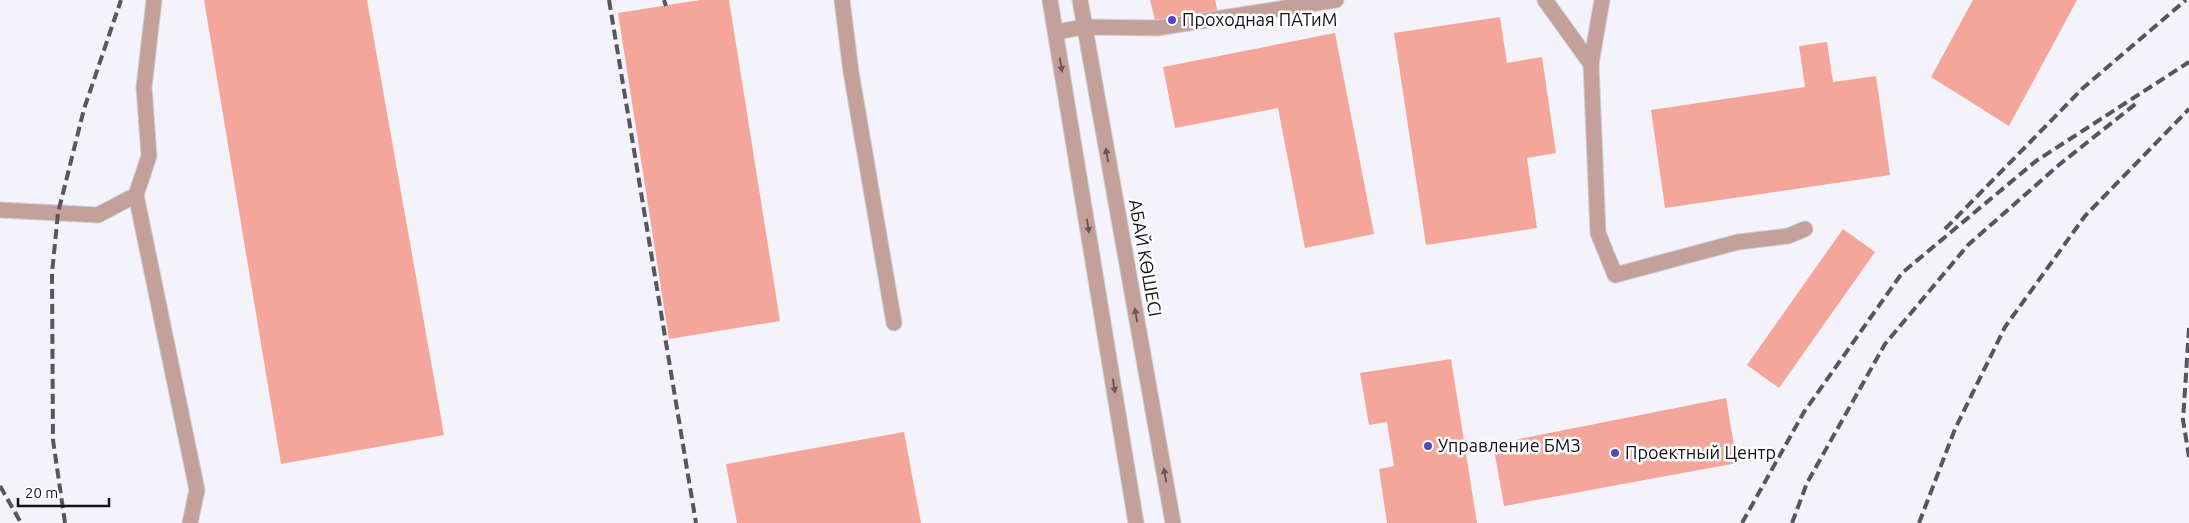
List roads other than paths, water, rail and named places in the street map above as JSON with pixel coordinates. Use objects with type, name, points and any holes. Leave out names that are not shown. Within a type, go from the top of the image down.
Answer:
[{"type":"street","points":[[154,0],[144,87],[149,156],[136,195],[197,490],[190,523]]},
{"type":"street","points":[[842,0],[851,72],[894,323]]},
{"type":"street","points":[[1050,0],[1136,523]]},
{"type":"street","name":"АБАЙ КӨШЕСІ","points":[[1080,0],[1173,523]]},
{"type":"street","points":[[1056,32],[1084,27],[1157,28],[1336,0]]},
{"type":"street","points":[[1545,0],[1591,64]]},
{"type":"street","points":[[1602,0],[1591,64],[1598,233],[1615,275],[1738,242],[1788,236],[1804,229]]},
{"type":"street","points":[[0,210],[98,215],[136,195]]},
{"type":"railway","points":[[65,523],[53,440],[52,273],[58,213],[84,109],[121,0]]},
{"type":"railway","points":[[609,0],[696,523]]},
{"type":"railway","points":[[664,0],[666,6]]},
{"type":"railway","points":[[1945,229],[2083,88],[2186,0]]},
{"type":"railway","points":[[1742,523],[1804,412],[1902,273],[2036,161],[2189,62]]},
{"type":"railway","points":[[1792,523],[1807,483],[1885,344],[1968,245],[2060,164],[2138,102]]},
{"type":"railway","points":[[1919,523],[1955,429],[2005,327],[2085,216],[2189,109]]},
{"type":"railway","points":[[2189,328],[2183,420],[2189,457]]},
{"type":"railway","points":[[0,486],[21,523]]},
{"type":"place","name":"Проходная ПАТиМ","points":[[1172,20]]},
{"type":"place","name":"Управление БМЗ","points":[[1428,446]]},
{"type":"place","name":"Проектный Центр","points":[[1615,453]]}]
